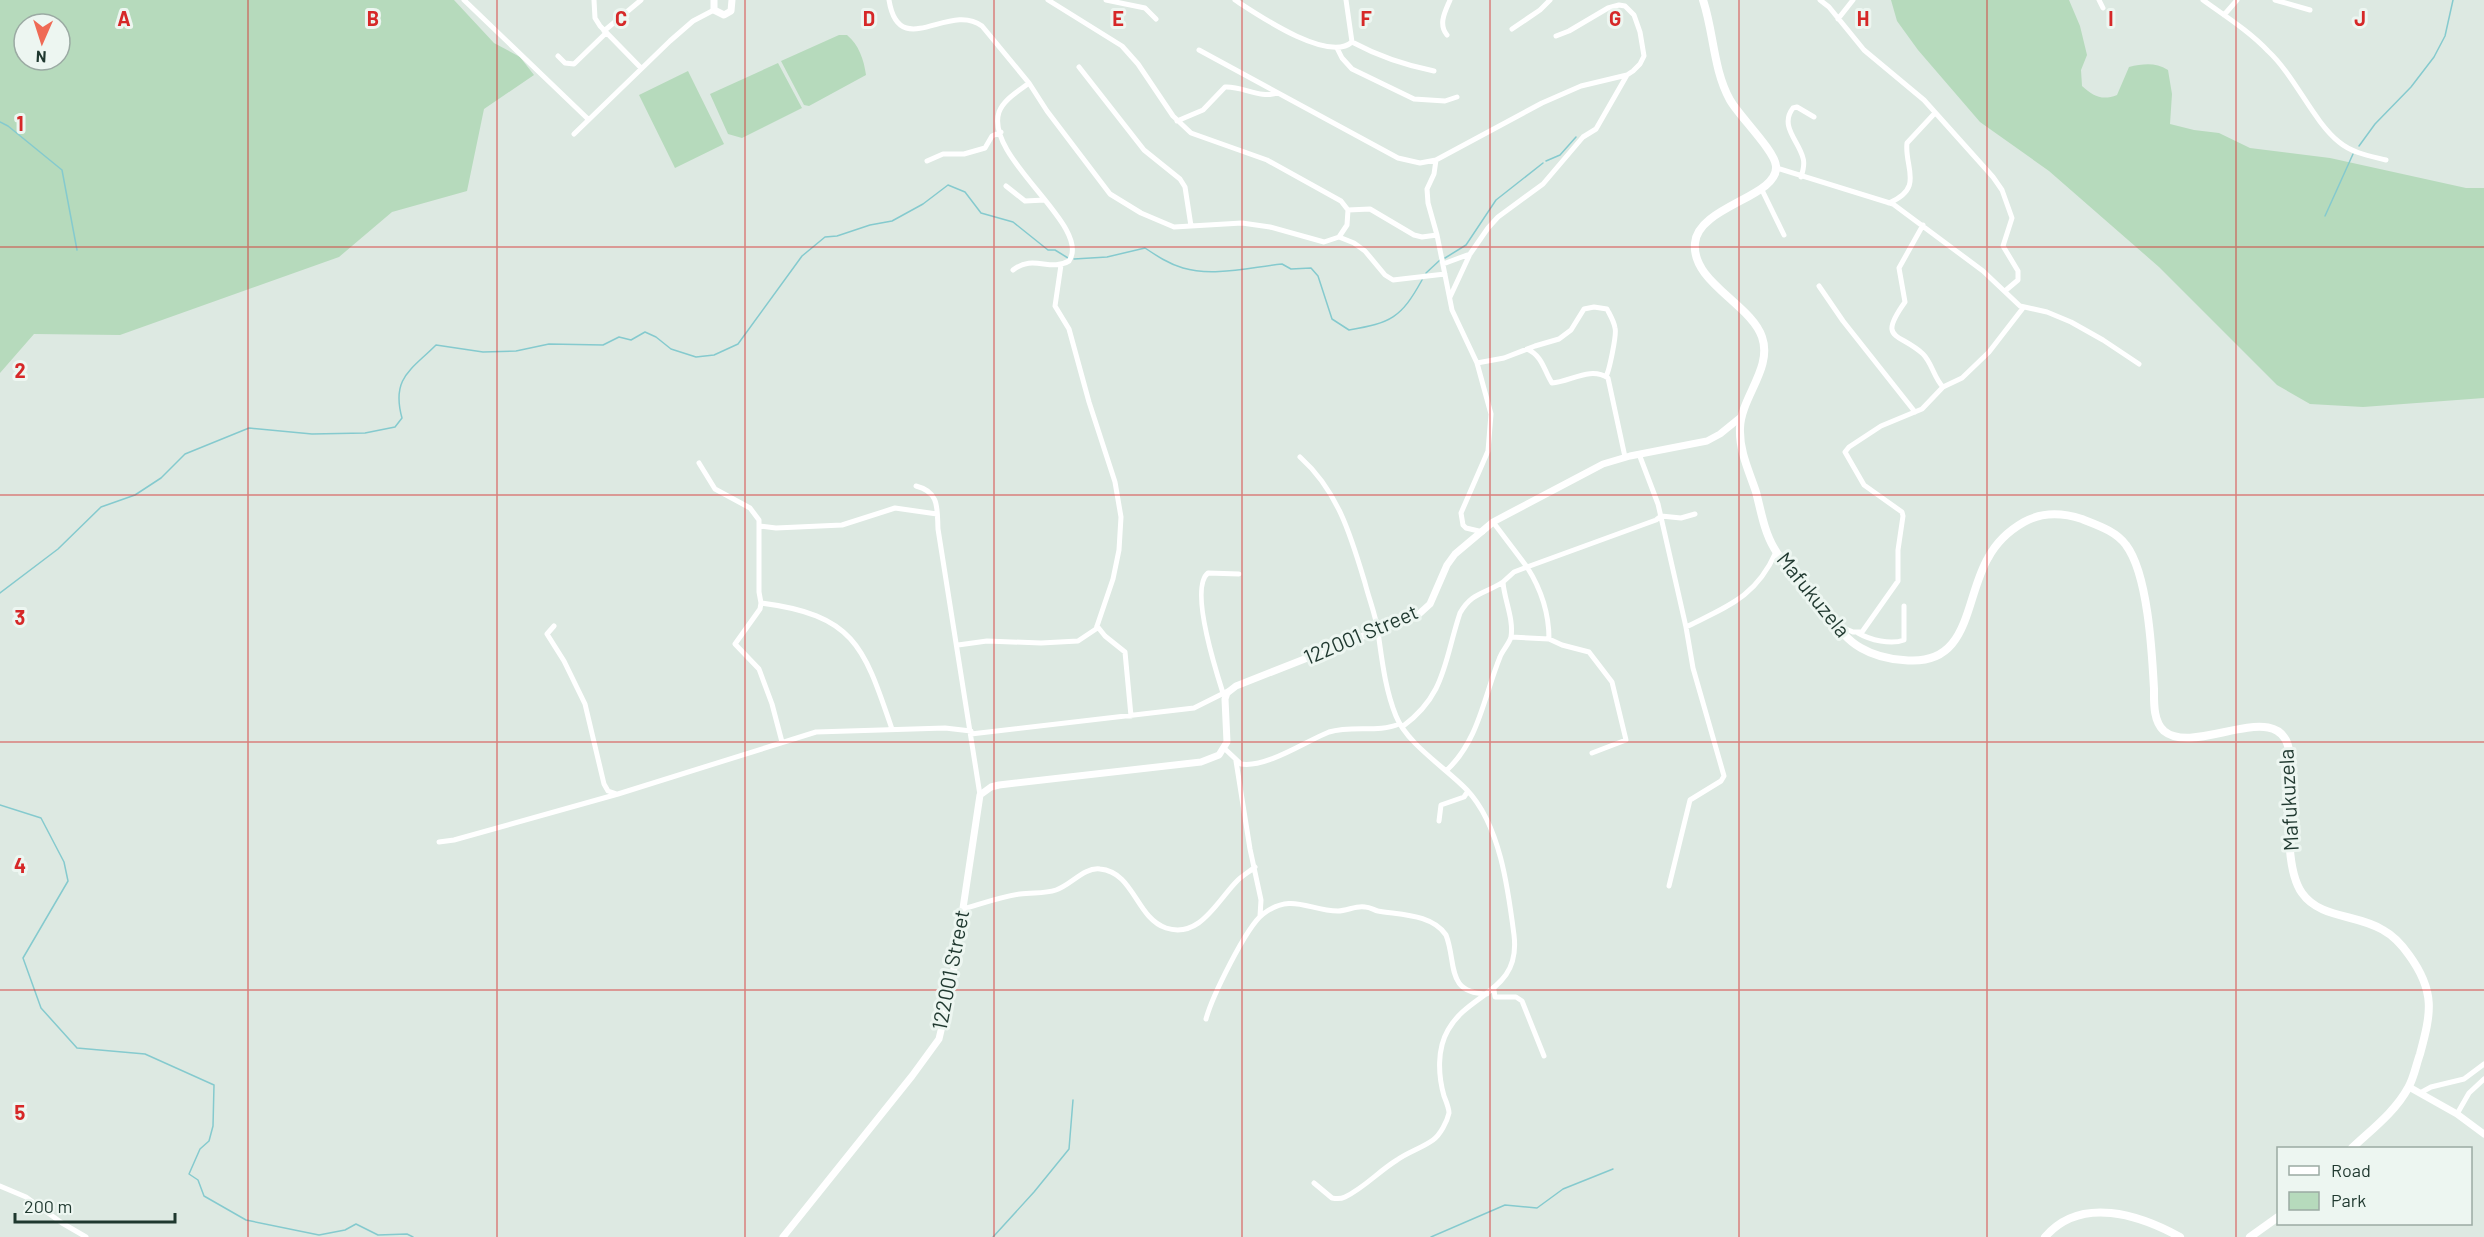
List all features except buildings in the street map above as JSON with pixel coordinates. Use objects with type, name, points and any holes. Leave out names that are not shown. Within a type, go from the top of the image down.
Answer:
[{"type":"main road","points":[[1704,0],[1718,66],[1727,94],[1747,125],[1771,153],[1776,168]]},
{"type":"main road","name":"Mafukuzela","points":[[1776,168],[1771,182],[1714,216],[1698,232],[1695,242],[1698,260],[1704,270],[1724,294],[1752,320],[1762,337],[1764,358],[1741,417],[1740,428],[1742,453],[1766,531],[1776,552],[1806,584],[1852,643],[1874,654],[1906,661],[1931,659],[1950,647],[1960,631],[1988,558],[2009,533],[2024,522],[2044,515],[2069,516],[2116,535],[2125,544],[2137,568],[2151,648],[2156,717],[2162,729],[2172,735],[2187,737],[2268,727],[2284,736],[2289,743],[2290,758],[2291,857],[2294,875],[2302,893],[2314,905],[2324,910],[2364,920],[2384,930],[2403,947],[2424,977],[2430,1000],[2430,1017],[2409,1087]]},
{"type":"main road","points":[[2354,1147],[2397,1104],[2409,1087]]},
{"type":"main road","points":[[2045,1237],[2053,1228],[2067,1220],[2102,1213],[2132,1215],[2180,1237]]},
{"type":"main road","points":[[2250,1237],[2277,1218]]},
{"type":"street","points":[[464,0],[588,119]]},
{"type":"street","points":[[594,0],[595,18],[605,32],[641,68]]},
{"type":"street","points":[[558,56],[565,63],[574,63],[640,0]]},
{"type":"street","points":[[714,0],[714,10],[718,14],[727,14],[733,8],[735,1]]},
{"type":"street","points":[[889,0],[894,20],[901,27],[926,28],[957,18],[976,22],[1029,83],[1047,111],[1110,194],[1125,205],[1166,225],[1242,223],[1270,227],[1324,242],[1339,237],[1347,225],[1348,210],[1341,201],[1267,160],[1196,136],[1177,121],[1131,54],[1048,0]]},
{"type":"street","points":[[1106,0],[1145,8],[1156,19]]},
{"type":"street","points":[[1235,0],[1279,27],[1328,48],[1337,48],[1352,42],[1375,54],[1404,64],[1434,70]]},
{"type":"street","points":[[1346,0],[1352,42]]},
{"type":"street","points":[[1447,35],[1443,31],[1442,22],[1450,0]]},
{"type":"street","points":[[1512,29],[1540,10],[1550,0]]},
{"type":"street","points":[[1820,0],[1829,7],[1864,50],[1924,100],[2002,190],[2012,218],[2003,246],[2019,274],[2018,280],[2005,291]]},
{"type":"street","points":[[1838,19],[1853,0]]},
{"type":"street","points":[[2099,0],[2103,8]]},
{"type":"street","points":[[2203,0],[2269,51],[2338,142],[2365,155],[2386,160]]},
{"type":"street","points":[[2224,15],[2238,0]]},
{"type":"street","points":[[2275,0],[2310,10]]},
{"type":"street","points":[[1450,298],[1470,254],[1498,217],[1543,184],[1583,137],[1596,129],[1627,75],[1640,64],[1644,56],[1638,21],[1625,6],[1612,6],[1581,26],[1556,36]]},
{"type":"street","points":[[574,134],[693,21],[714,10]]},
{"type":"street","points":[[1337,48],[1352,69],[1414,99],[1445,101],[1457,97]]},
{"type":"street","points":[[1199,50],[1398,158],[1420,163],[1436,160],[1581,86],[1627,75]]},
{"type":"street","points":[[1079,67],[1144,150],[1180,179],[1185,187],[1191,226]]},
{"type":"street","points":[[1013,270],[1029,262],[1061,265],[1072,257],[1073,244],[1069,233],[1011,157],[1001,132],[998,116],[1002,105],[1029,83]]},
{"type":"street","points":[[1177,121],[1203,110],[1225,87],[1266,95],[1278,93]]},
{"type":"street","points":[[1801,177],[1804,160],[1789,129],[1789,115],[1793,108],[1797,107],[1814,117]]},
{"type":"street","points":[[1889,203],[1900,198],[1912,176],[1907,143],[1934,114]]},
{"type":"street","points":[[927,160],[945,153],[964,154],[985,148],[992,136],[1001,132]]},
{"type":"street","points":[[1436,160],[1427,195],[1455,317],[1477,363],[1491,414],[1491,438],[1484,465],[1463,506],[1461,520],[1466,528],[1483,532]]},
{"type":"street","points":[[1776,168],[1889,203],[1923,225],[1983,271],[2022,308],[2047,312],[2070,322],[2139,364]]},
{"type":"street","points":[[1006,186],[1025,201],[1045,200]]},
{"type":"street","points":[[1761,188],[1784,235]]},
{"type":"street","points":[[1348,210],[1370,208],[1414,235],[1422,237],[1437,235]]},
{"type":"street","points":[[1923,225],[1901,261],[1899,274],[1905,302],[1891,322],[1891,330],[1894,335],[1922,354],[1943,387]]},
{"type":"street","points":[[1339,237],[1354,243],[1365,251],[1384,275],[1393,280],[1445,274]]},
{"type":"street","points":[[1443,264],[1470,254]]},
{"type":"street","points":[[958,645],[987,641],[1041,643],[1078,641],[1097,626],[1113,579],[1119,550],[1121,517],[1112,473],[1069,329],[1055,306],[1061,265]]},
{"type":"street","points":[[1819,286],[1843,321],[1915,412]]},
{"type":"street","points":[[1477,363],[1504,358],[1565,336],[1584,309],[1594,307],[1606,309],[1616,332],[1611,351],[1610,371],[1606,376]]},
{"type":"street","points":[[1858,633],[1866,628],[1898,581],[1898,544],[1903,516],[1902,512],[1864,485],[1845,452],[1881,426],[1922,409],[1943,387],[1962,378],[1973,368],[2022,308]]},
{"type":"street","points":[[1527,349],[1533,351],[1545,366],[1552,383],[1578,375],[1606,376]]},
{"type":"street","points":[[1606,376],[1625,457]]},
{"type":"street","name":"122001 Street","points":[[1231,689],[1419,614],[1425,610],[1447,565],[1455,554],[1493,522],[1597,467],[1625,457],[1707,441],[1741,417]]},
{"type":"street","points":[[1640,454],[1655,493],[1700,693],[1724,776],[1721,782],[1690,800],[1670,886]]},
{"type":"street","points":[[1300,457],[1319,475],[1338,505],[1356,554],[1378,630],[1380,654],[1391,701],[1400,725],[1468,791],[1487,819],[1494,835],[1506,884],[1515,938],[1512,964],[1491,992],[1455,1018],[1442,1044],[1441,1079],[1449,1115],[1439,1134],[1345,1197],[1332,1198],[1314,1183]]},
{"type":"street","points":[[699,463],[715,489],[750,508],[759,520],[760,609],[735,644],[759,669],[772,704],[782,742]]},
{"type":"street","name":"122001 Street","points":[[783,1237],[912,1076],[939,1038],[951,988],[981,795],[942,556],[936,501],[932,493],[916,486]]},
{"type":"street","points":[[759,526],[776,528],[842,525],[895,508],[937,514]]},
{"type":"street","points":[[1225,749],[1236,761],[1245,765],[1266,760],[1339,730],[1400,725],[1422,710],[1435,692],[1447,662],[1460,613],[1466,603],[1476,595],[1503,582],[1514,572],[1656,520],[1661,516],[1682,518],[1695,514]]},
{"type":"street","points":[[1493,522],[1527,567],[1544,602],[1549,639]]},
{"type":"street","points":[[1686,627],[1733,604],[1753,589],[1768,569],[1776,552]]},
{"type":"street","points":[[1223,693],[1203,616],[1201,584],[1202,578],[1208,573],[1239,574]]},
{"type":"street","points":[[1447,770],[1459,758],[1480,718],[1500,656],[1511,637],[1503,582]]},
{"type":"street","points":[[761,603],[814,613],[849,635],[865,659],[892,729]]},
{"type":"street","points":[[1835,624],[1866,638],[1890,642],[1904,640],[1904,606]]},
{"type":"street","points":[[554,626],[547,634],[564,661],[585,704],[604,784],[608,792],[618,794]]},
{"type":"street","points":[[1097,626],[1105,636],[1125,652],[1131,716]]},
{"type":"street","points":[[1511,637],[1549,639],[1589,652],[1612,682],[1626,741],[1592,753]]},
{"type":"street","points":[[439,842],[454,840],[618,794],[823,731],[945,728],[971,732],[1131,716],[1194,708],[1231,689]]},
{"type":"street","points":[[981,795],[995,785],[1201,762],[1213,758],[1225,749],[1228,738],[1225,699],[1231,689]]},
{"type":"street","points":[[1206,1019],[1210,1005],[1233,959],[1260,917],[1262,904],[1248,841],[1236,761]]},
{"type":"street","points":[[1439,821],[1441,805],[1464,798],[1468,791]]},
{"type":"street","points":[[963,909],[1002,898],[1054,890],[1091,869],[1103,869],[1116,875],[1128,886],[1151,919],[1166,928],[1184,930],[1202,921],[1238,880],[1255,867]]},
{"type":"street","points":[[1260,917],[1291,902],[1338,911],[1364,906],[1422,919],[1439,928],[1446,935],[1451,968],[1461,985],[1472,992],[1491,992]]},
{"type":"street","points":[[1491,992],[1495,997],[1516,997],[1522,1001],[1544,1056]]},
{"type":"street","points":[[2420,1093],[2431,1087],[2464,1080],[2484,1064]]},
{"type":"street","points":[[2457,1114],[2469,1093],[2484,1079]]},
{"type":"street","points":[[2409,1087],[2457,1114],[2484,1134]]},
{"type":"street","points":[[0,1186],[26,1197],[86,1237]]},
{"type":"green space","points":[[0,0],[454,0],[494,43],[520,57],[534,75],[484,109],[467,191],[392,212],[339,257],[120,335],[34,334],[0,373]]},
{"type":"green space","points":[[1891,0],[2069,0],[2080,26],[2087,55],[2081,70],[2082,86],[2094,95],[2107,98],[2117,95],[2129,67],[2154,65],[2168,70],[2172,94],[2170,124],[2219,133],[2250,148],[2330,158],[2466,188],[2484,188],[2484,398],[2363,407],[2310,404],[2277,385],[2159,267],[2049,171],[1980,122],[1918,50],[1897,21]]},
{"type":"green space","points":[[839,35],[847,35],[855,43],[866,75],[809,106],[804,105],[781,61]]},
{"type":"green space","points":[[778,63],[802,108],[742,138],[728,134],[710,94]]},
{"type":"green space","points":[[688,71],[724,144],[675,168],[639,95]]},
{"type":"waterway","points":[[2359,146],[2375,124],[2411,87],[2434,57],[2445,36],[2453,0]]},
{"type":"waterway","points":[[0,122],[62,170],[77,250]]},
{"type":"waterway","points":[[1546,161],[1560,155],[1576,137]]},
{"type":"waterway","points":[[2325,216],[2353,154]]},
{"type":"waterway","points":[[1445,258],[1466,245],[1496,200],[1543,163]]},
{"type":"waterway","points":[[0,593],[58,549],[101,507],[135,495],[161,478],[185,454],[249,428],[312,434],[365,433],[395,427],[402,418],[399,404],[401,384],[411,369],[436,345],[483,352],[516,351],[549,344],[603,345],[619,337],[631,340],[645,332],[656,337],[671,349],[696,357],[714,355],[738,344],[802,256],[825,237],[837,236],[870,225],[892,221],[923,204],[948,185],[965,192],[981,213],[1013,222],[1048,250],[1055,250],[1068,258]]},
{"type":"waterway","points":[[1074,259],[1107,257],[1145,248],[1173,264],[1195,271],[1232,270],[1282,264],[1291,269],[1311,268],[1318,276],[1332,319],[1349,330],[1375,325],[1393,317],[1408,303],[1422,280]]},
{"type":"waterway","points":[[1426,273],[1440,260]]},
{"type":"waterway","points":[[0,805],[41,818],[64,862],[68,881],[23,958],[41,1008],[77,1048],[145,1054],[214,1085],[213,1126],[209,1141],[200,1149],[189,1174],[198,1180],[204,1196],[246,1220],[319,1235],[345,1230],[356,1224],[378,1235],[407,1234],[413,1237]]},
{"type":"waterway","points":[[993,1237],[1069,1149],[1073,1100]]},
{"type":"waterway","points":[[1431,1237],[1505,1205],[1537,1208],[1563,1189],[1613,1169]]}]
